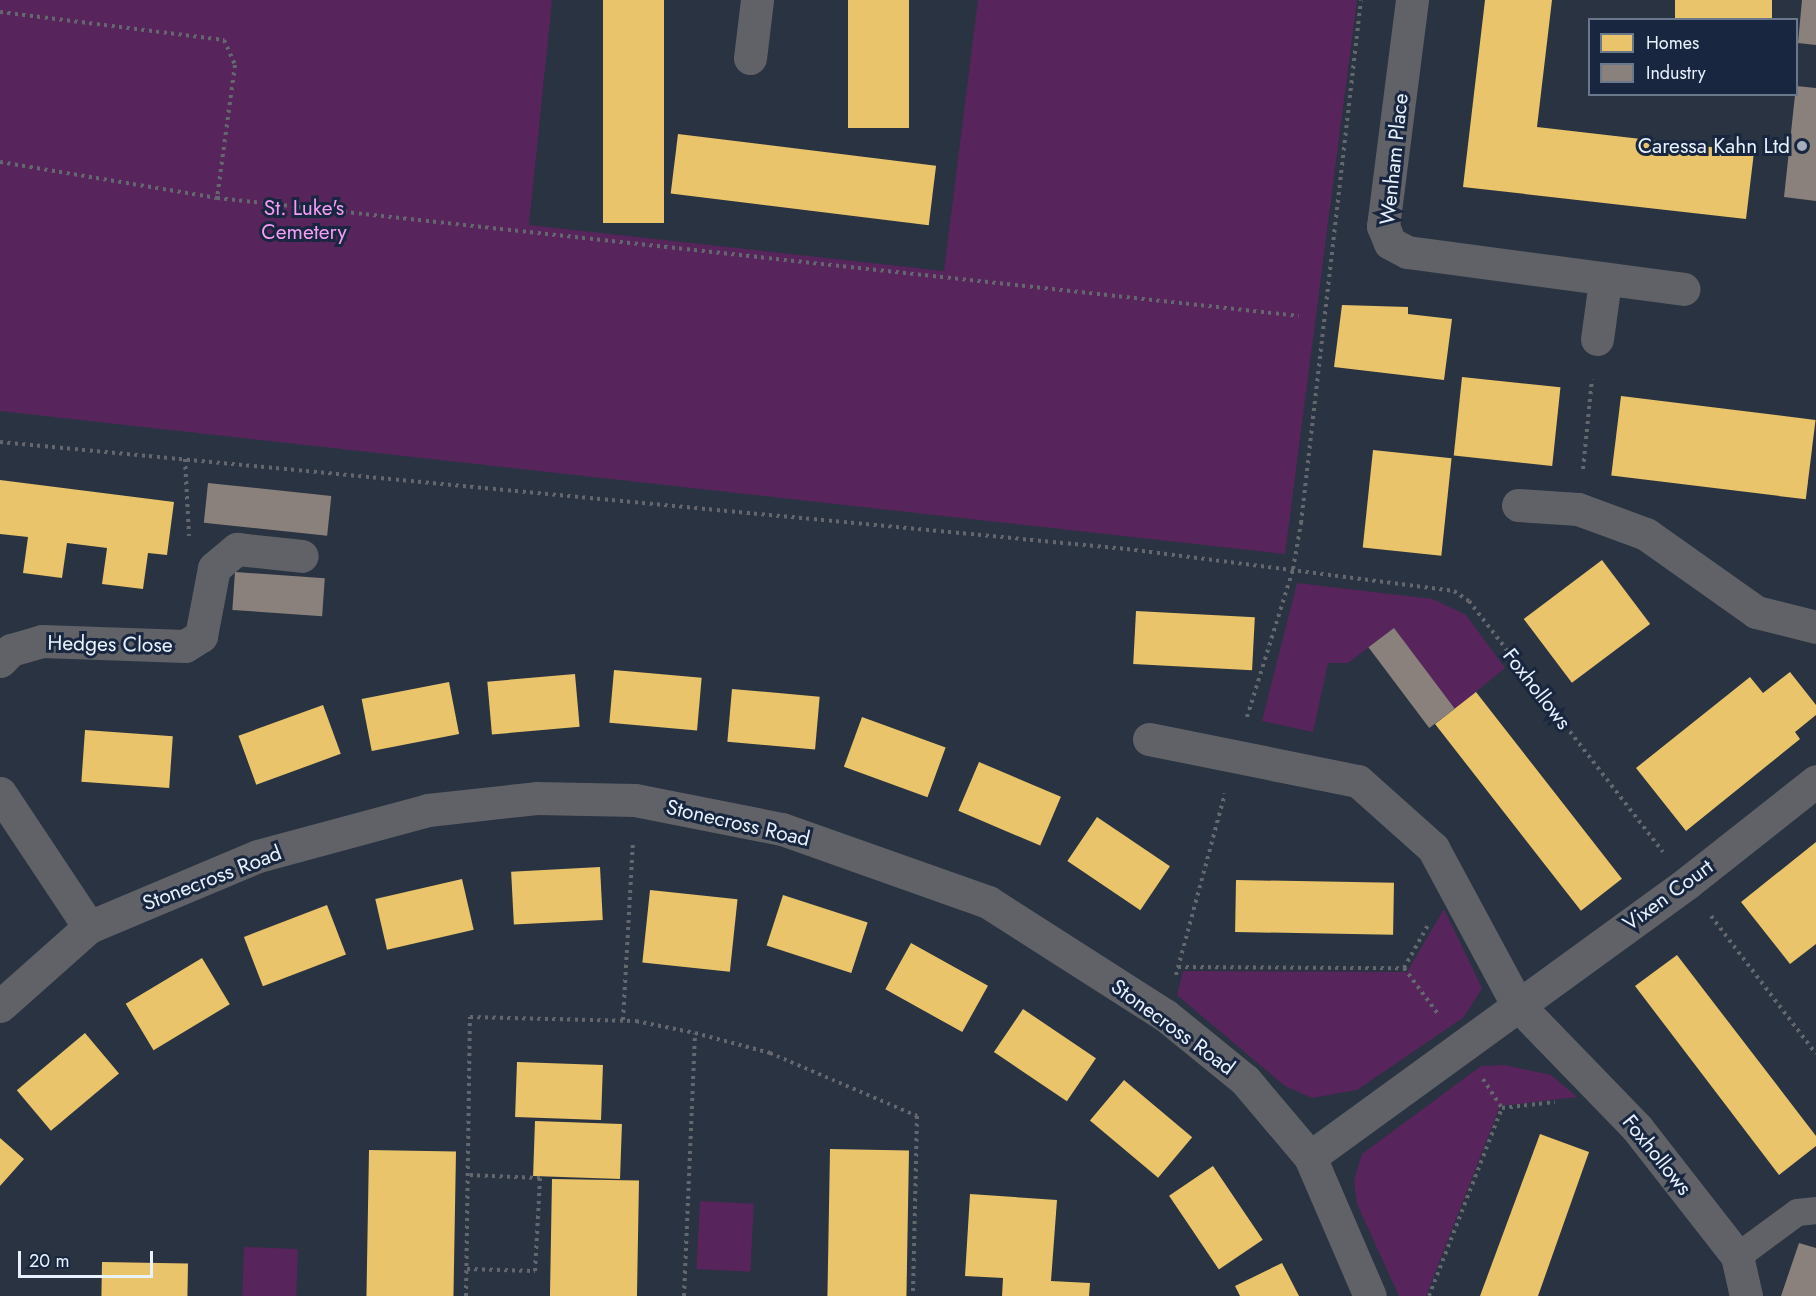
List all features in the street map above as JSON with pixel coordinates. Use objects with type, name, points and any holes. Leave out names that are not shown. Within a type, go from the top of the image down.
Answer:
[{"type":"street","points":[[750,58],[757,0]]},
{"type":"street","name":"Wenham Place","points":[[1412,0],[1383,226],[1390,243],[1407,252],[1605,281],[1684,289]]},
{"type":"street","points":[[1597,339],[1605,281]]},
{"type":"street","points":[[1518,505],[1578,509],[1646,534],[1756,612],[1816,627]]},
{"type":"street","points":[[214,568],[237,549],[302,556]]},
{"type":"street","name":"Hedges Close","points":[[0,661],[12,650],[42,642],[184,646],[201,636],[214,568]]},
{"type":"street","name":"Foxhollows","points":[[1149,739],[1236,753],[1358,781],[1433,848],[1517,1004],[1637,1128],[1737,1256],[1746,1296]]},
{"type":"street","name":"Vixen Court","points":[[1517,1004],[1687,883],[1816,781]]},
{"type":"street","points":[[0,793],[89,927]]},
{"type":"street","name":"Stonecross Road","points":[[0,1006],[89,927],[258,856],[428,810],[536,798],[635,800],[782,829],[988,902],[1165,1015],[1245,1080],[1310,1157],[1370,1296]]},
{"type":"street","points":[[1310,1157],[1517,1004]]},
{"type":"lane","points":[[1737,1256],[1797,1212],[1816,1210]]},
{"type":"path","points":[[1165,1015],[1236,753],[1293,569],[1361,0]]},
{"type":"path","points":[[0,12],[224,40],[235,65],[217,198]]},
{"type":"path","points":[[0,162],[217,198],[1299,315]]},
{"type":"path","points":[[1578,509],[1597,339]]},
{"type":"path","points":[[0,442],[186,459],[188,535],[214,568]]},
{"type":"path","name":"Foxhollows","points":[[186,459],[1127,549],[1454,591],[1469,601],[1816,1054]]},
{"type":"path","points":[[623,1020],[635,800]]},
{"type":"path","points":[[1178,967],[1404,968],[1451,881]]},
{"type":"path","points":[[466,1296],[470,1017],[623,1020],[695,1033],[770,1053],[917,1116],[914,1296]]},
{"type":"path","points":[[684,1296],[695,1033]]},
{"type":"path","points":[[1429,1296],[1502,1108]]},
{"type":"path","points":[[466,1269],[535,1271],[540,1178],[468,1175]]},
{"type":"green space","name":"St. Luke's Cemetery","points":[[0,0],[552,0],[529,225],[944,271],[978,0],[1357,0],[1285,554],[0,411]]},
{"type":"green space","points":[[1297,583],[1433,599],[1466,615],[1505,668],[1455,709],[1393,629],[1348,663],[1328,663],[1313,732],[1262,721]]},
{"type":"green space","points":[[1444,909],[1482,988],[1464,1017],[1357,1090],[1312,1098],[1285,1086],[1177,995],[1183,971],[1407,972]]},
{"type":"green space","points":[[1504,1065],[1551,1075],[1577,1097],[1500,1106],[1426,1296],[1399,1296],[1357,1204],[1354,1181],[1362,1154],[1481,1066]]},
{"type":"green space","points":[[700,1201],[754,1204],[750,1272],[696,1269]]},
{"type":"green space","points":[[244,1247],[298,1249],[296,1296],[242,1296]]},
{"type":"building: Homes","points":[[603,0],[664,0],[664,223],[603,223]]},
{"type":"building: Homes","points":[[848,0],[909,0],[909,128],[848,128]]},
{"type":"building: Homes","points":[[1485,0],[1552,0],[1537,127],[1754,152],[1746,219],[1463,187]]},
{"type":"building: Homes","points":[[1675,0],[1772,0],[1772,18],[1675,18]]},
{"type":"building: Homes","points":[[678,134],[936,166],[929,225],[671,194]]},
{"type":"building: Homes","points":[[1342,305],[1408,307],[1408,314],[1452,319],[1444,380],[1334,367]]},
{"type":"building: Homes","points":[[1462,377],[1560,387],[1552,466],[1454,456]]},
{"type":"building: Homes","points":[[1621,396],[1816,420],[1806,499],[1611,475]]},
{"type":"building: Homes","points":[[1373,450],[1452,458],[1441,556],[1363,547]]},
{"type":"building: Homes","points":[[0,480],[174,502],[167,555],[148,553],[143,589],[102,584],[107,548],[67,543],[62,578],[23,573],[28,537],[0,534]]},
{"type":"building: Homes","points":[[1602,560],[1650,624],[1572,683],[1524,619]]},
{"type":"building: Homes","points":[[1136,611],[1255,617],[1252,670],[1133,664]]},
{"type":"building: Homes","points":[[614,670],[702,678],[697,730],[609,723]]},
{"type":"building: Homes","points":[[1790,672],[1816,705],[1816,715],[1795,732],[1800,739],[1686,831],[1636,768],[1750,677],[1763,693]]},
{"type":"building: Homes","points":[[575,674],[580,727],[492,734],[487,682]]},
{"type":"building: Homes","points":[[449,682],[459,734],[372,751],[362,699]]},
{"type":"building: Homes","points":[[732,689],[820,697],[815,749],[727,742]]},
{"type":"building: Homes","points":[[1476,692],[1622,879],[1581,911],[1435,724]]},
{"type":"building: Homes","points":[[323,705],[341,754],[256,785],[238,736]]},
{"type":"building: Homes","points":[[862,717],[946,747],[928,797],[844,767]]},
{"type":"building: Homes","points":[[85,730],[173,736],[169,788],[81,782]]},
{"type":"building: Homes","points":[[979,762],[1061,797],[1040,846],[958,811]]},
{"type":"building: Homes","points":[[1097,817],[1170,866],[1140,910],[1067,861]]},
{"type":"building: Homes","points":[[1816,842],[1816,944],[1790,964],[1741,902]]},
{"type":"building: Homes","points":[[600,867],[603,920],[514,925],[511,872]]},
{"type":"building: Homes","points":[[462,879],[474,930],[387,950],[375,899]]},
{"type":"building: Homes","points":[[1236,880],[1394,883],[1393,935],[1235,932]]},
{"type":"building: Homes","points":[[650,890],[738,899],[730,972],[642,963]]},
{"type":"building: Homes","points":[[783,895],[868,923],[851,973],[767,945]]},
{"type":"building: Homes","points":[[327,905],[346,954],[263,986],[244,937]]},
{"type":"building: Homes","points":[[911,943],[988,986],[962,1032],[885,989]]},
{"type":"building: Homes","points":[[1677,955],[1816,1136],[1816,1146],[1779,1175],[1635,986]]},
{"type":"building: Homes","points":[[202,958],[230,1004],[154,1050],[126,1004]]},
{"type":"building: Homes","points":[[1023,1009],[1096,1058],[1067,1101],[994,1052]]},
{"type":"building: Homes","points":[[85,1033],[119,1074],[51,1131],[17,1090]]},
{"type":"building: Homes","points":[[517,1062],[603,1065],[601,1120],[515,1117]]},
{"type":"building: Homes","points":[[1124,1080],[1192,1137],[1158,1178],[1090,1121]]},
{"type":"building: Homes","points":[[535,1121],[622,1124],[620,1179],[533,1176]]},
{"type":"building: Homes","points":[[1540,1134],[1589,1152],[1538,1296],[1480,1296]]},
{"type":"building: Homes","points":[[0,1138],[24,1159],[0,1186]]},
{"type":"building: Homes","points":[[830,1149],[909,1150],[906,1296],[827,1296]]},
{"type":"building: Homes","points":[[369,1150],[456,1152],[453,1296],[366,1296]]},
{"type":"building: Homes","points":[[1213,1166],[1263,1240],[1219,1269],[1169,1196]]},
{"type":"building: Homes","points":[[552,1179],[639,1181],[637,1296],[550,1296]]},
{"type":"building: Homes","points":[[970,1194],[1057,1200],[1051,1281],[1090,1283],[1089,1296],[1002,1296],[1003,1278],[965,1276]]},
{"type":"building: Homes","points":[[102,1262],[188,1264],[187,1296],[101,1296]]},
{"type":"building: Homes","points":[[1282,1263],[1299,1296],[1240,1296],[1235,1286]]},
{"type":"building: Industry","points":[[1802,0],[1816,0],[1816,45],[1798,43]]},
{"type":"building: Industry","name":"Caressa Kahn Ltd","points":[[1798,86],[1816,88],[1816,201],[1784,197],[1795,96],[1798,96]]},
{"type":"building: Industry","points":[[208,483],[331,496],[327,536],[204,523]]},
{"type":"building: Industry","points":[[235,572],[325,578],[322,616],[232,610]]},
{"type":"building: Industry","points":[[1394,628],[1455,709],[1429,728],[1368,647]]},
{"type":"building: Industry","points":[[1799,1243],[1816,1248],[1816,1296],[1781,1296]]},
{"type":"place","name":"Caressa Kahn Ltd","points":[[1802,146]]}]
